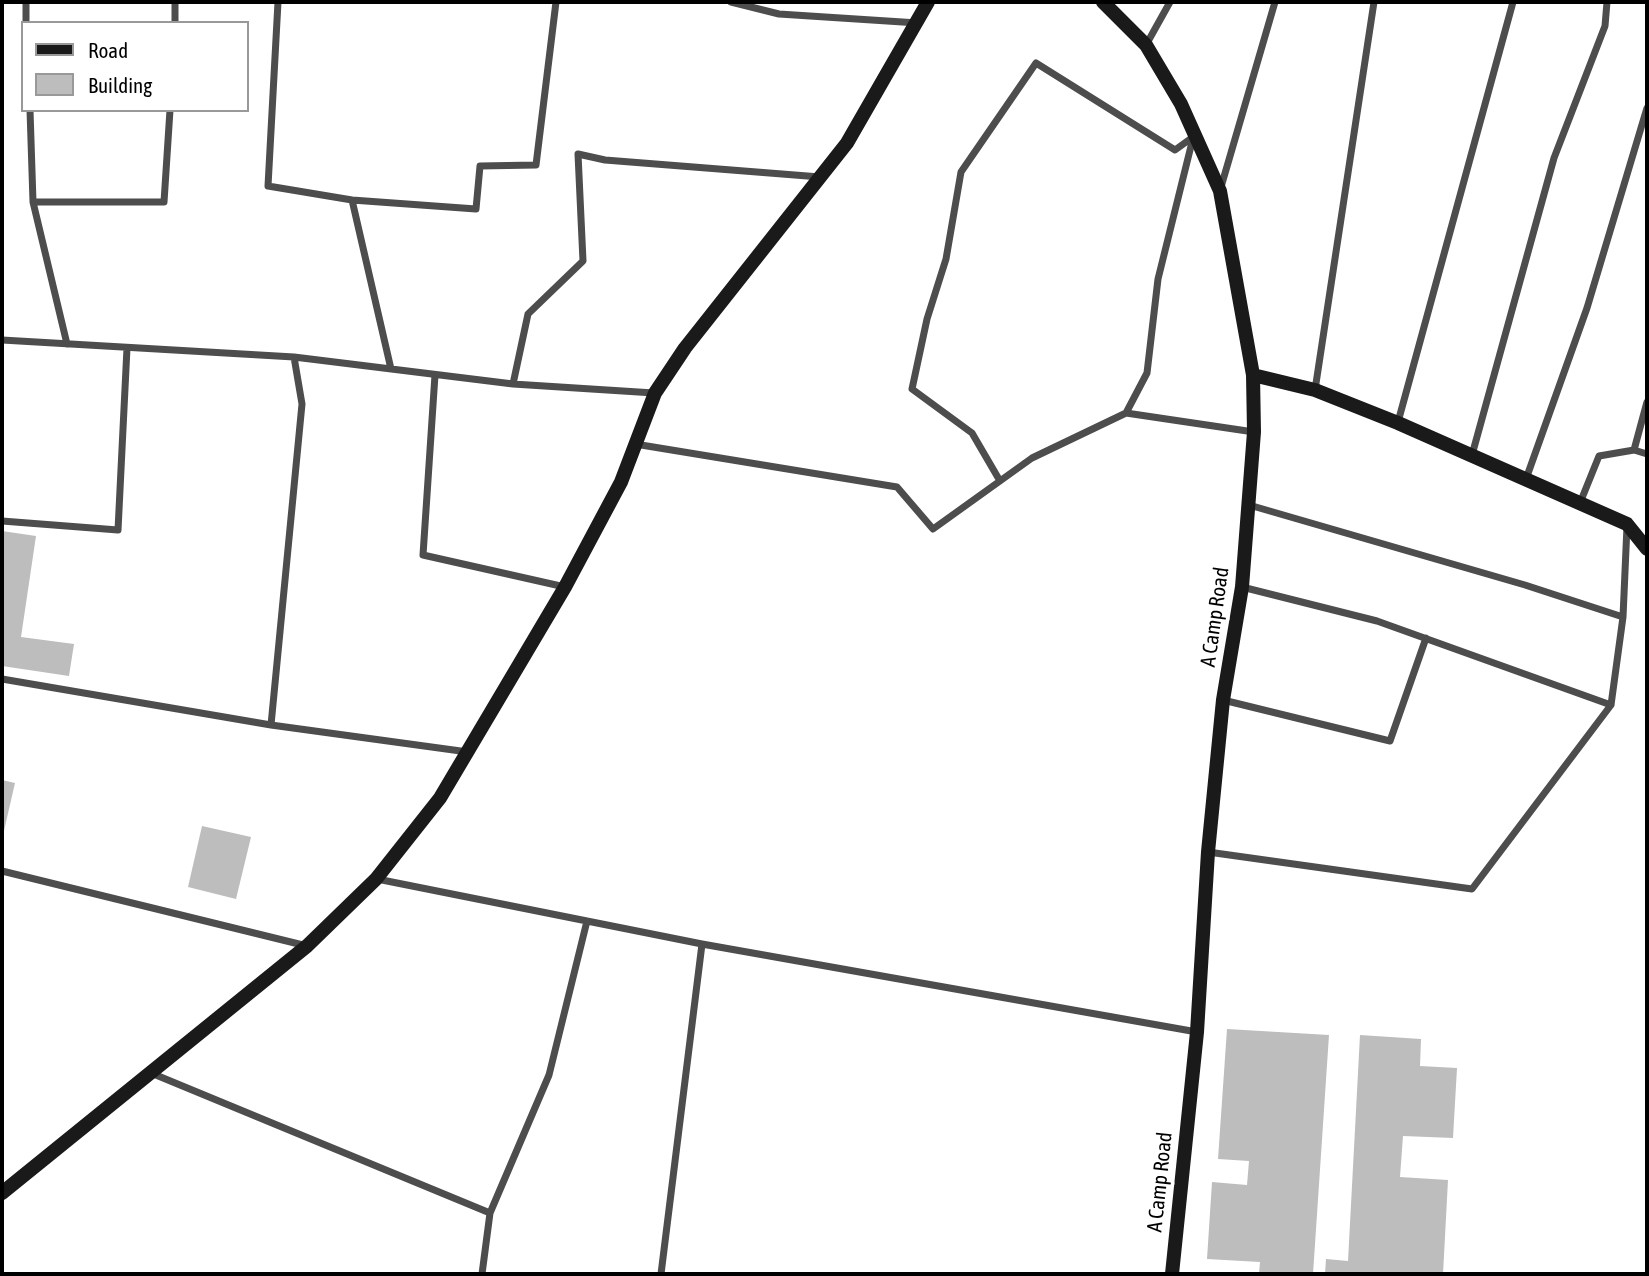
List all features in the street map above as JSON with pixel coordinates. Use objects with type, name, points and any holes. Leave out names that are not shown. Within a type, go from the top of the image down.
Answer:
[{"type":"street","points":[[26,2],[26,21]]},
{"type":"street","points":[[175,2],[175,21]]},
{"type":"street","points":[[278,2],[268,186],[352,200],[476,209],[480,166],[536,165],[556,2]]},
{"type":"street","points":[[731,2],[779,13],[918,23]]},
{"type":"street","points":[[2,1193],[307,946],[376,879],[440,799],[565,587],[621,482],[655,393],[685,348],[847,143],[928,2]]},
{"type":"street","name":"A Camp Road","points":[[1103,2],[1146,46],[1181,104],[1193,137],[1220,191],[1253,375],[1254,432],[1242,587],[1223,700],[1208,852],[1197,1032],[1171,1274]]},
{"type":"street","points":[[1146,46],[1170,2]]},
{"type":"street","points":[[1220,191],[1275,2]]},
{"type":"street","points":[[1315,390],[1374,2]]},
{"type":"street","points":[[1398,423],[1513,2]]},
{"type":"street","points":[[1472,456],[1554,158],[1605,26],[1607,2]]},
{"type":"street","points":[[1000,481],[972,433],[912,389],[927,319],[946,259],[961,172],[1037,63],[1175,150],[1193,137]]},
{"type":"street","points":[[1526,479],[1587,308],[1647,108]]},
{"type":"street","points":[[30,112],[33,202],[67,344]]},
{"type":"street","points":[[33,202],[164,202],[170,112]]},
{"type":"street","points":[[1126,412],[1146,373],[1158,279],[1193,137]]},
{"type":"street","points":[[513,384],[527,314],[583,261],[578,154],[605,160],[821,177]]},
{"type":"street","points":[[352,200],[391,369]]},
{"type":"street","points":[[2,340],[294,357],[513,384],[655,393]]},
{"type":"street","points":[[2,521],[118,530],[127,348]]},
{"type":"street","points":[[271,725],[302,404],[294,357]]},
{"type":"street","points":[[435,375],[423,555],[565,587]]},
{"type":"street","points":[[1253,375],[1315,390],[1526,479],[1627,524],[1647,549]]},
{"type":"street","points":[[1634,450],[1647,402]]},
{"type":"street","points":[[634,444],[897,487],[933,529],[1032,458],[1126,412],[1254,432]]},
{"type":"street","points":[[1580,503],[1599,456],[1634,450],[1647,453]]},
{"type":"street","points":[[1249,505],[1525,585],[1623,617]]},
{"type":"street","points":[[1208,852],[1472,889],[1611,705],[1623,617],[1627,524]]},
{"type":"street","points":[[1242,587],[1377,621],[1611,705]]},
{"type":"street","points":[[1223,700],[1390,741],[1426,638]]},
{"type":"street","points":[[2,679],[271,725],[470,752]]},
{"type":"street","points":[[2,871],[307,946]]},
{"type":"street","points":[[376,879],[702,944],[1197,1032]]},
{"type":"street","points":[[482,1274],[490,1213],[549,1075],[587,921]]},
{"type":"street","points":[[662,1274],[702,944]]},
{"type":"street","points":[[150,1073],[490,1213]]},
{"type":"building","points":[[2,531],[36,536],[21,637],[74,644],[69,676],[2,666]]},
{"type":"building","points":[[2,780],[15,783],[3,835],[2,835]]},
{"type":"building","points":[[202,826],[251,837],[236,899],[188,887]]},
{"type":"building","points":[[1227,1029],[1329,1035],[1313,1274],[1259,1274],[1260,1262],[1207,1259],[1212,1182],[1247,1185],[1249,1161],[1218,1159]]},
{"type":"building","points":[[1360,1035],[1421,1039],[1420,1066],[1457,1068],[1453,1138],[1403,1136],[1400,1177],[1448,1180],[1443,1274],[1325,1274],[1326,1259],[1348,1261]]}]
